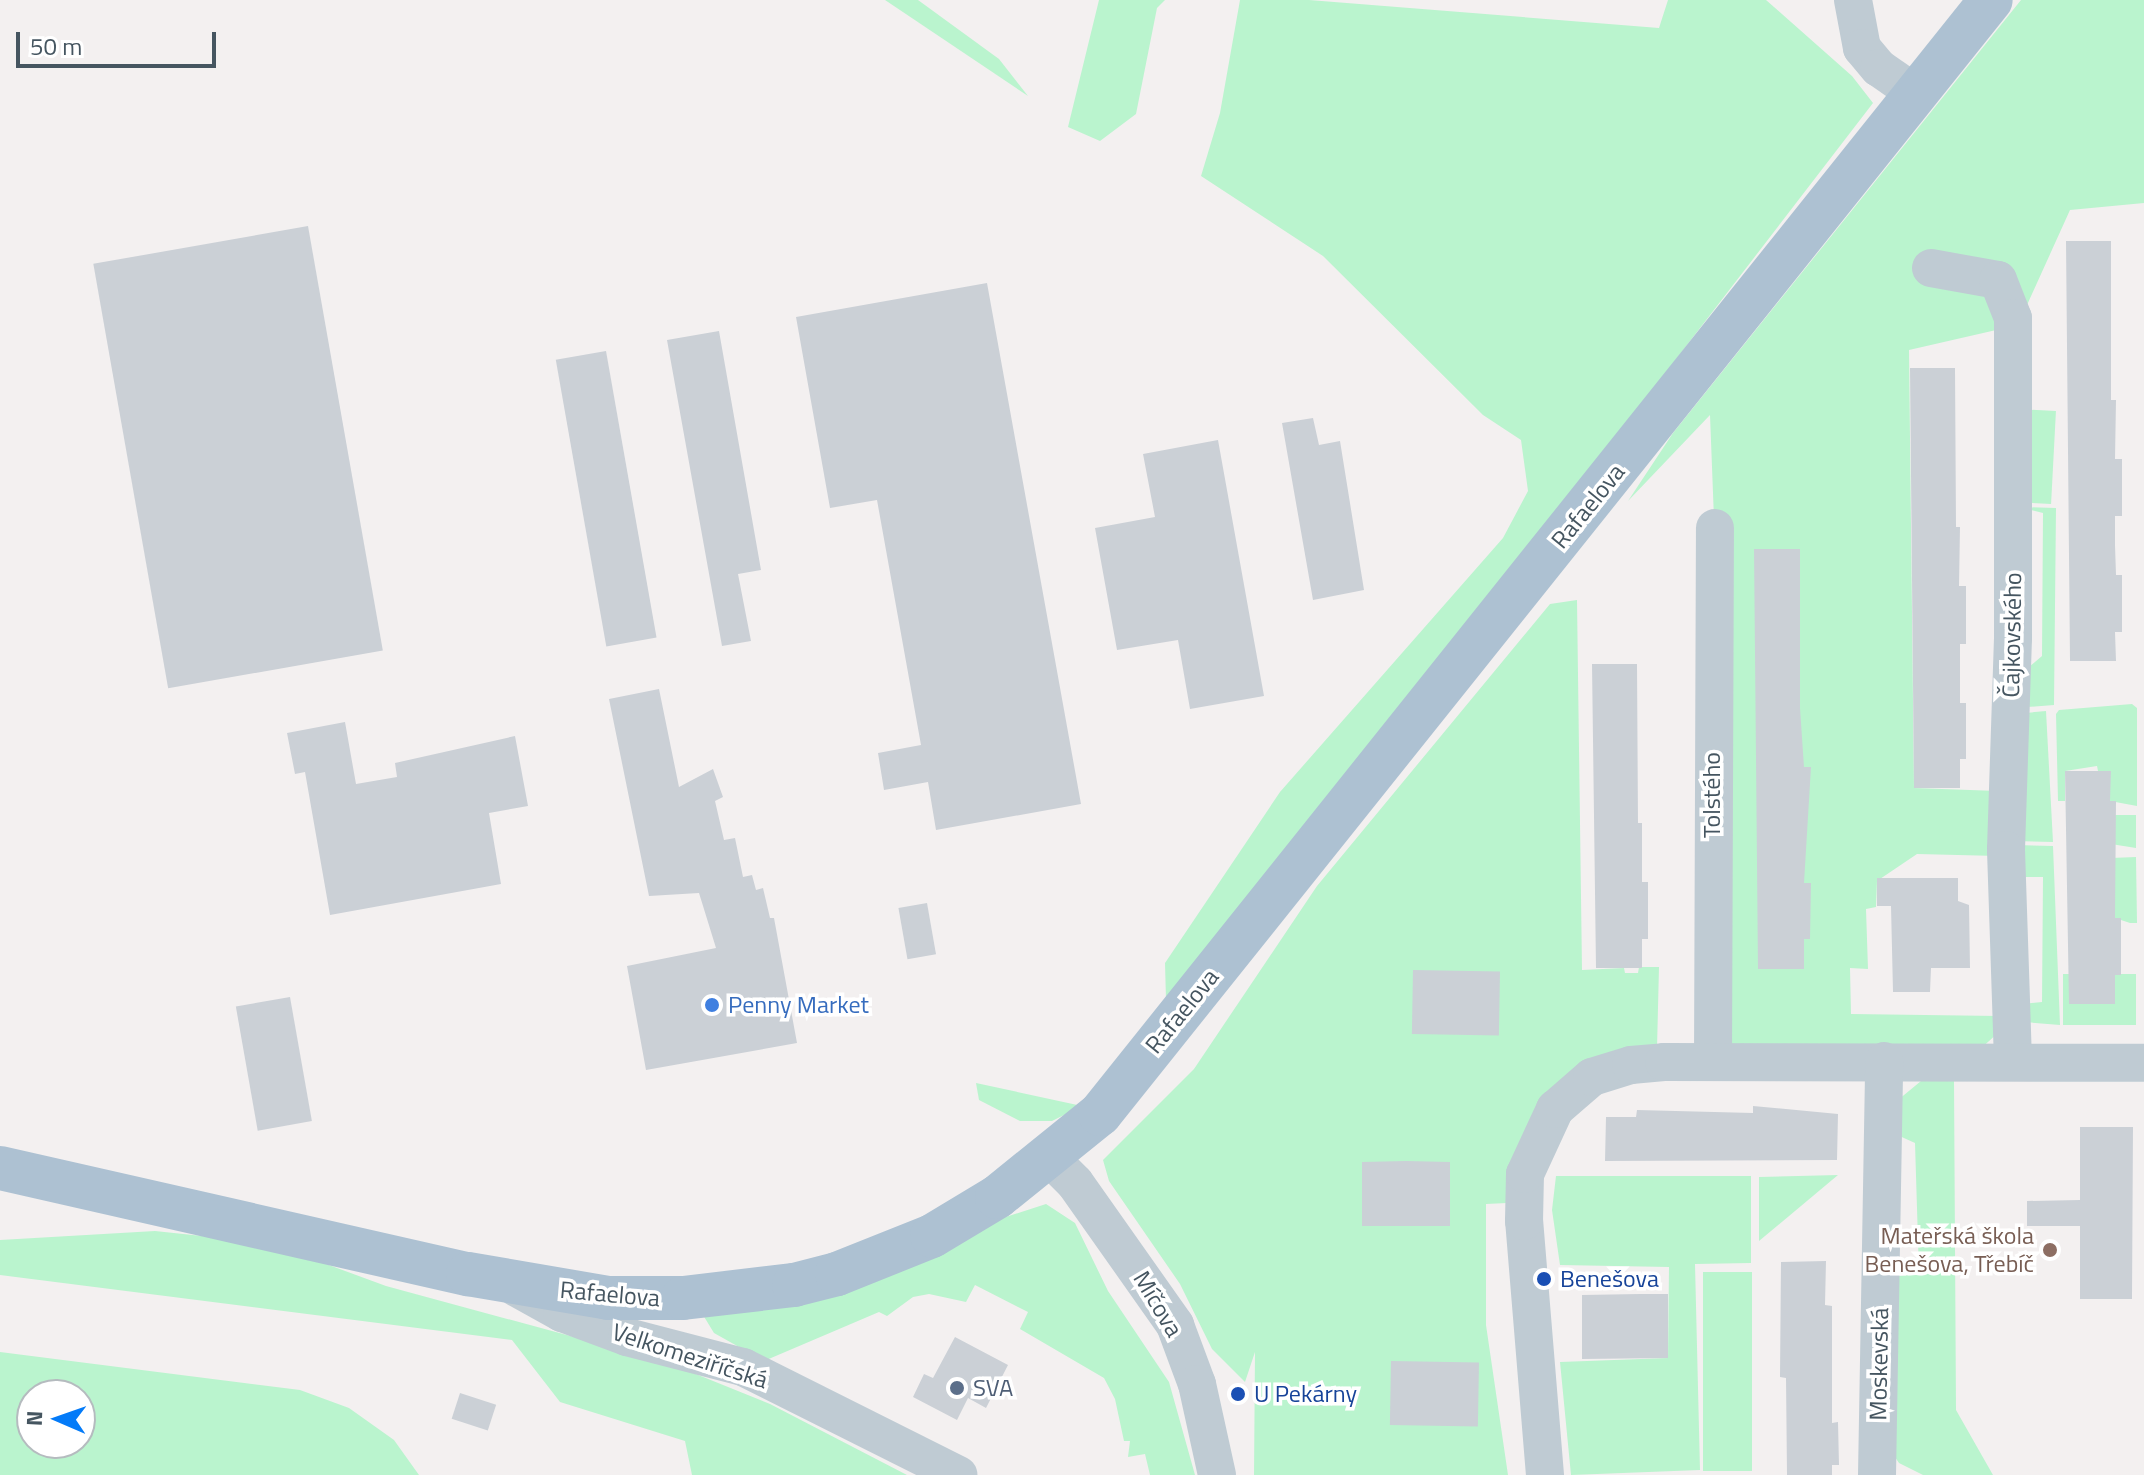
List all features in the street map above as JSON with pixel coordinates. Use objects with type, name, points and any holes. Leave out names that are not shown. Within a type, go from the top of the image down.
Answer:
[{"type":"main road","name":"Rafaelova","points":[[0,1168],[506,1281],[659,1300],[794,1285],[837,1274],[932,1236],[1050,1158],[1100,1114],[1991,0]]},
{"type":"street","points":[[1853,0],[1862,48],[1879,68],[1918,95]]},
{"type":"street","name":"Čajkovského","points":[[1931,268],[1998,280],[2013,318],[2013,623],[2006,850],[2013,1062]]},
{"type":"street","name":"Tolstého","points":[[1713,1062],[1715,528]]},
{"type":"street","name":"Moskevská","points":[[1877,1475],[1884,1061]]},
{"type":"street","points":[[1545,1475],[1524,1221],[1525,1174],[1533,1149],[1555,1109],[1592,1077],[1631,1065],[1713,1062],[2144,1063]]},
{"type":"street","name":"Míčova","points":[[1050,1158],[1075,1183],[1175,1325],[1197,1384],[1217,1475]]},
{"type":"street","name":"Velkomeziříčská","points":[[506,1281],[562,1313],[627,1337],[743,1367],[959,1475]]},
{"type":"green space","points":[[885,0],[918,0],[999,59],[1028,96]]},
{"type":"green space","points":[[1099,0],[1165,0],[1157,8],[1136,114],[1100,141],[1068,127]]},
{"type":"green space","points":[[1240,0],[1309,0],[1659,28],[1668,0],[1766,0],[1852,76],[1873,103],[1587,475],[1166,1000],[1165,963],[1280,792],[1503,538],[1528,491],[1521,440],[1483,415],[1323,256],[1201,176],[1220,113]]},
{"type":"green space","points":[[2021,0],[2144,0],[2144,203],[2070,210],[2018,325],[1909,350],[1914,788],[1998,791],[1998,856],[1917,854],[1877,881],[1876,907],[1866,909],[1868,969],[1850,968],[1851,1014],[1999,1016],[1999,1032],[1978,1051],[1730,1050],[1733,724],[1715,545],[1710,415],[1628,501],[1673,433]]},
{"type":"green space","points":[[2016,409],[2056,411],[2051,504],[2011,502]]},
{"type":"green space","points":[[2019,507],[2056,508],[2054,705],[2015,708],[2015,679],[2042,656],[2043,513]]},
{"type":"green space","points":[[1577,600],[1582,970],[1624,968],[1625,973],[1638,973],[1639,967],[1659,967],[1657,1049],[1540,1105],[1512,1163],[1507,1203],[1486,1204],[1486,1325],[1508,1475],[1254,1475],[1255,1352],[1245,1382],[1212,1349],[1180,1284],[1109,1181],[1103,1160],[1194,1069],[1317,886],[1550,604]]},
{"type":"green space","points":[[2132,704],[2137,708],[2137,806],[2110,801],[2110,771],[2098,771],[2097,766],[2065,771],[2065,801],[2058,801],[2056,714],[2059,710]]},
{"type":"green space","points":[[2046,711],[2053,842],[2014,841],[2015,714]]},
{"type":"green space","points":[[2110,815],[2136,815],[2136,848],[2111,844]]},
{"type":"green space","points":[[2015,845],[2053,846],[2060,1025],[2024,1022],[2023,1004],[2042,1002],[2043,877],[2024,877]]},
{"type":"green space","points":[[2136,857],[2137,923],[2130,923],[2115,918],[2111,858]]},
{"type":"green space","points":[[2063,974],[2136,974],[2136,1025],[2063,1025]]},
{"type":"green space","points":[[1954,1079],[1956,1410],[1993,1475],[1923,1475],[1899,1463],[1889,1448],[1887,1277],[1919,1274],[1915,1143],[1895,1134],[1898,1100],[1921,1081]]},
{"type":"green space","points":[[976,1083],[1082,1106],[1052,1121],[1020,1121],[979,1100]]},
{"type":"green space","points":[[1838,1175],[1759,1241],[1759,1177]]},
{"type":"green space","points":[[1556,1176],[1751,1176],[1751,1263],[1695,1264],[1700,1470],[1571,1475],[1560,1362],[1668,1358],[1669,1267],[1560,1265],[1552,1210]]},
{"type":"green space","points":[[1046,1204],[1075,1223],[1108,1291],[1169,1382],[1195,1475],[1150,1475],[1145,1454],[1128,1457],[1130,1441],[1124,1441],[1115,1399],[1104,1378],[1020,1329],[1028,1312],[975,1285],[966,1302],[929,1294],[913,1297],[887,1316],[879,1312],[764,1361],[714,1333],[703,1315]]},
{"type":"green space","points":[[155,1231],[269,1243],[386,1286],[666,1362],[770,1404],[907,1475],[692,1475],[685,1441],[560,1402],[512,1340],[0,1275],[0,1240]]},
{"type":"green space","points":[[1703,1272],[1752,1272],[1752,1471],[1703,1471]]},
{"type":"green space","points":[[0,1352],[300,1390],[349,1408],[394,1440],[419,1475],[0,1475]]},
{"type":"building","points":[[308,226],[383,650],[168,688],[93,264]]},
{"type":"building","points":[[2066,241],[2111,241],[2111,400],[2116,400],[2115,459],[2122,459],[2122,516],[2115,516],[2116,575],[2122,575],[2122,632],[2115,632],[2116,661],[2070,661]]},
{"type":"building","points":[[987,283],[1081,804],[936,830],[928,782],[884,790],[878,753],[921,745],[877,500],[830,508],[796,317]]},
{"type":"building","points":[[719,331],[761,570],[738,574],[751,641],[722,646],[667,340]]},
{"type":"building","points":[[606,351],[657,638],[606,646],[556,360]]},
{"type":"building","points":[[1910,368],[1955,368],[1956,527],[1960,527],[1959,586],[1966,586],[1966,644],[1960,644],[1960,703],[1966,703],[1966,759],[1960,759],[1960,788],[1914,788]]},
{"type":"building","points":[[1313,418],[1319,445],[1340,441],[1364,590],[1313,600],[1282,423]]},
{"type":"building","points":[[1218,440],[1264,696],[1190,709],[1178,640],[1117,650],[1095,528],[1155,517],[1143,454]]},
{"type":"building","points":[[1754,549],[1800,549],[1800,708],[1804,767],[1811,767],[1804,883],[1811,883],[1810,939],[1804,939],[1804,969],[1758,969]]},
{"type":"building","points":[[1592,664],[1637,664],[1638,823],[1642,823],[1642,882],[1648,882],[1648,939],[1642,939],[1642,968],[1596,968]]},
{"type":"building","points":[[659,689],[679,787],[713,769],[723,797],[715,801],[724,840],[735,838],[743,877],[752,875],[756,890],[763,888],[770,918],[774,918],[797,1043],[646,1070],[627,966],[716,948],[699,893],[649,896],[609,699]]},
{"type":"building","points":[[345,722],[356,784],[397,777],[395,763],[515,736],[528,806],[489,813],[501,884],[330,915],[305,772],[295,774],[287,733]]},
{"type":"building","points":[[2065,771],[2111,771],[2110,801],[2116,801],[2115,918],[2121,918],[2121,975],[2115,975],[2115,1004],[2069,1004]]},
{"type":"building","points":[[1877,878],[1958,878],[1958,901],[1969,905],[1970,968],[1931,968],[1930,992],[1893,992],[1891,906],[1877,906]]},
{"type":"building","points":[[927,903],[936,954],[907,959],[898,908]]},
{"type":"building","points":[[1413,970],[1500,972],[1499,1036],[1412,1034]]},
{"type":"building","points":[[290,997],[312,1121],[258,1131],[236,1007]]},
{"type":"building","points":[[1753,1106],[1838,1114],[1837,1160],[1605,1161],[1606,1117],[1636,1117],[1637,1110],[1753,1113]]},
{"type":"building","points":[[2080,1127],[2133,1127],[2132,1299],[2080,1299],[2080,1226],[2027,1226],[2027,1201],[2080,1200]]},
{"type":"building","points":[[1362,1162],[1450,1162],[1450,1226],[1362,1226]]},
{"type":"building","points":[[1826,1261],[1825,1305],[1832,1306],[1832,1423],[1838,1422],[1839,1465],[1832,1465],[1832,1475],[1787,1475],[1786,1378],[1780,1377],[1781,1262]]},
{"type":"building","points":[[1668,1294],[1668,1358],[1582,1359],[1582,1295]]},
{"type":"building","name":"SVA","points":[[955,1337],[1008,1365],[986,1408],[968,1398],[957,1420],[913,1397],[924,1374],[933,1378]]},
{"type":"building","points":[[1391,1361],[1479,1363],[1478,1427],[1390,1425]]},
{"type":"building","points":[[460,1393],[496,1405],[488,1430],[452,1419]]},
{"type":"place","name":"Penny Market","points":[[712,1005]]},
{"type":"place","name":"Mateřská škola Benešova, Třebíč","points":[[2050,1250]]},
{"type":"place","name":"Benešova","points":[[1544,1279]]},
{"type":"place","name":"SVA","points":[[957,1388]]},
{"type":"place","name":"U Pekárny","points":[[1238,1394]]}]
